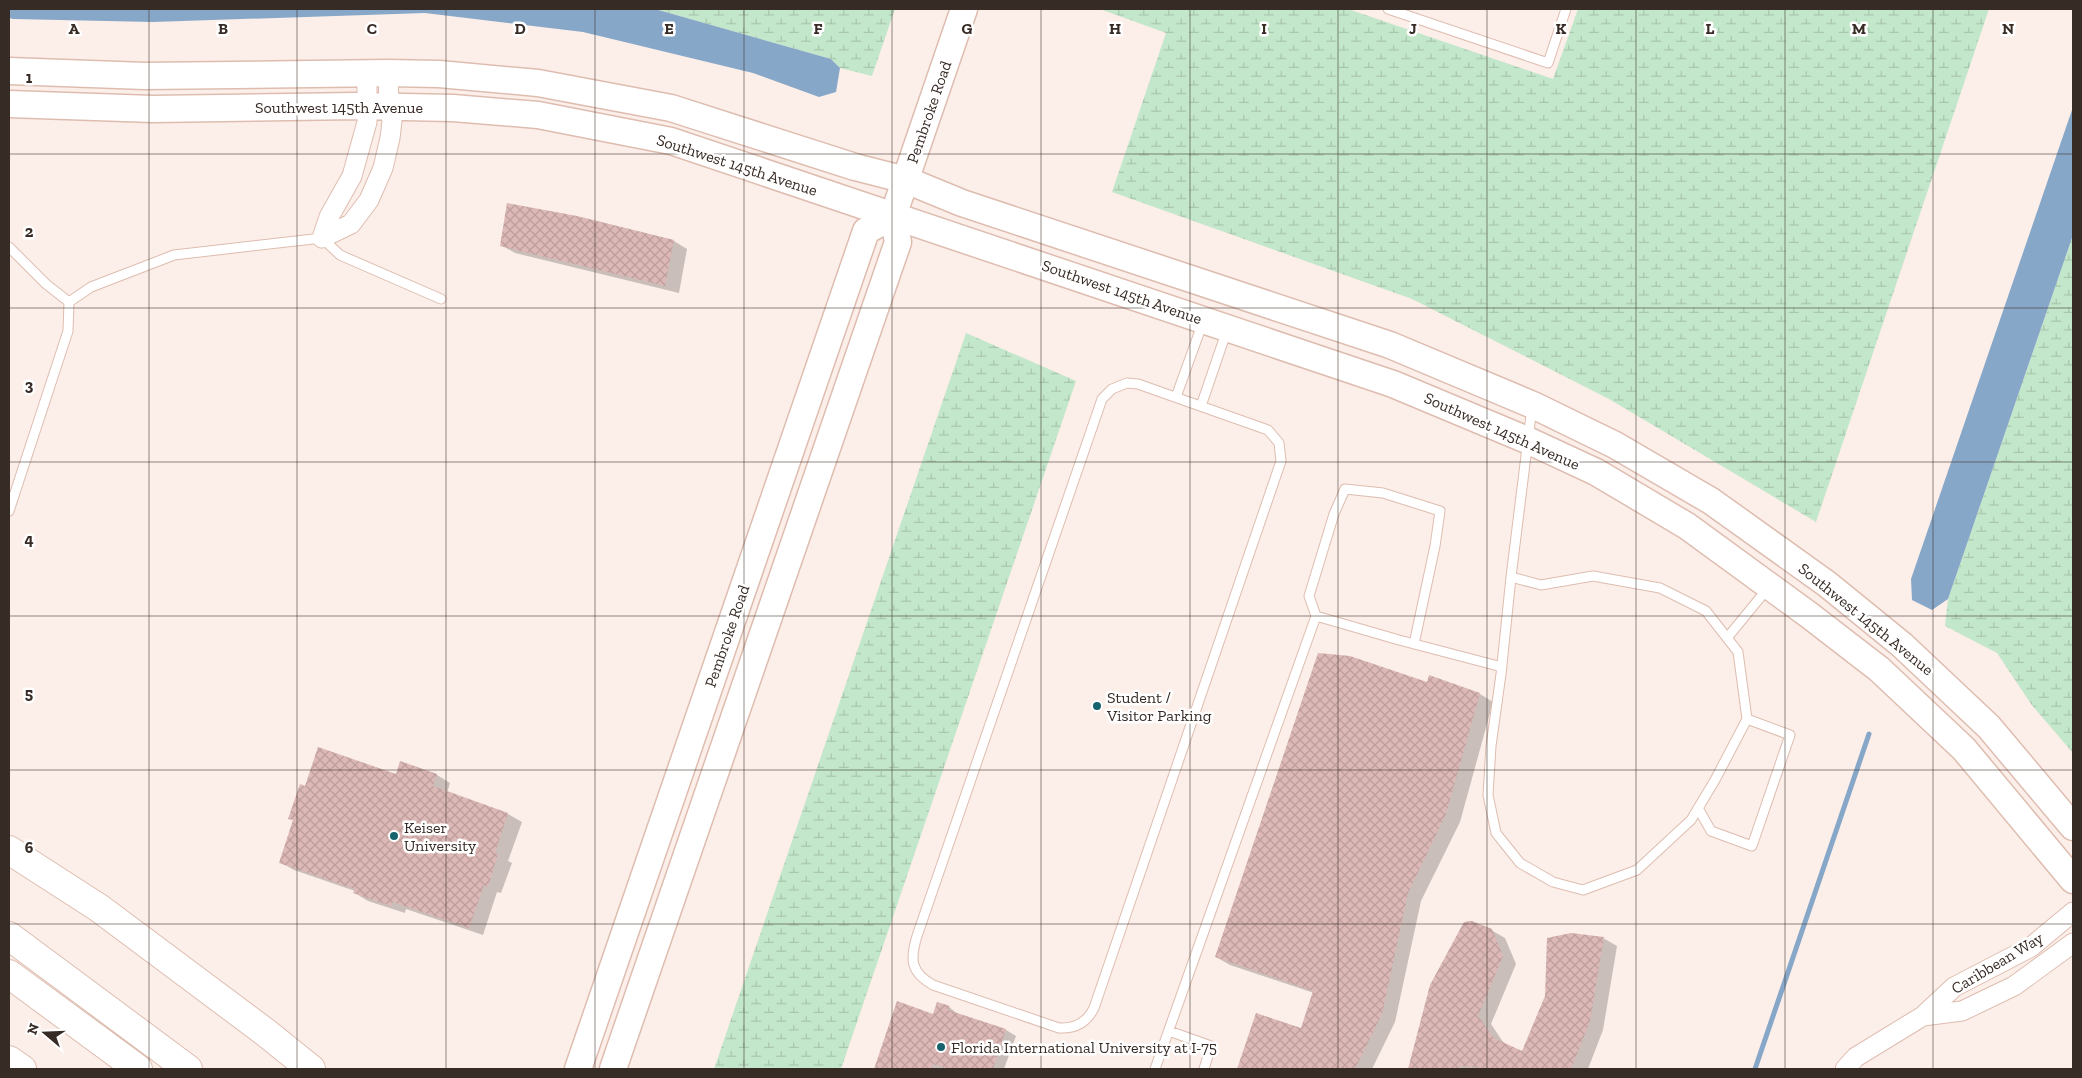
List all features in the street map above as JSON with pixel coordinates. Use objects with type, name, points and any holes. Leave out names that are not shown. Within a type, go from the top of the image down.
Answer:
[{"type":"highway","points":[[9,850],[100,908],[265,1032],[311,1069]]},
{"type":"highway","points":[[9,936],[188,1069]]},
{"type":"highway","points":[[9,974],[138,1069]]},
{"type":"highway","points":[[9,1060],[22,1069]]},
{"type":"street","name":"Pembroke Road","points":[[613,1069],[898,242],[893,216],[964,9]]},
{"type":"street","name":"Southwest 145th Avenue","points":[[9,71],[145,76],[439,74],[538,83],[671,108],[855,167],[906,180],[962,203],[1390,345],[1533,404],[1615,445],[1711,501],[1826,584],[1902,645],[1989,727],[2073,827]]},
{"type":"street","points":[[322,238],[351,224],[369,200],[383,168],[392,121],[379,106],[377,73]]},
{"type":"street","name":"Southwest 145th Avenue","points":[[9,104],[153,109],[379,106],[453,108],[538,115],[671,141],[1393,384],[1527,440],[1596,472],[1687,526],[1879,669],[1964,749],[2073,880]]},
{"type":"street","points":[[322,238],[329,217],[352,176],[367,122],[379,106]]},
{"type":"street","name":"Pembroke Road","points":[[578,1069],[866,231],[893,216]]},
{"type":"street","name":"Caribbean Way","points":[[1845,1069],[1856,1057],[1923,1016],[1954,987],[2031,947],[2073,912]]},
{"type":"street","name":"Caribbean Way","points":[[1923,1016],[1962,1011],[2014,986],[2073,943]]},
{"type":"lane","points":[[1388,9],[1548,63],[1566,9]]},
{"type":"lane","points":[[69,302],[91,286],[174,255],[322,238],[340,256],[441,299]]},
{"type":"lane","points":[[9,247],[46,284],[69,302]]},
{"type":"lane","points":[[9,511],[68,331],[69,302]]},
{"type":"lane","points":[[1176,397],[1204,320]]},
{"type":"lane","points":[[1201,406],[1228,328]]},
{"type":"lane","points":[[1127,383],[1138,384],[1201,406],[1268,430],[1279,443],[1281,461],[1094,1008],[1091,1014],[1078,1025],[1070,1028],[1059,1028],[926,981],[914,966],[913,948],[1102,399],[1112,388],[1127,383]]},
{"type":"lane","points":[[1510,577],[1542,585],[1593,576],[1660,588],[1706,611],[1738,652],[1747,719],[1698,808],[1690,820],[1637,870],[1583,890],[1552,882],[1520,863],[1496,833],[1488,794],[1491,746],[1502,667],[1510,577],[1533,404]]},
{"type":"lane","points":[[1154,1069],[1316,616],[1309,596],[1334,514],[1345,489],[1383,493],[1440,511],[1435,546],[1414,644]]},
{"type":"lane","points":[[1727,638],[1769,586]]},
{"type":"lane","points":[[1316,616],[1502,667]]},
{"type":"lane","points":[[1698,808],[1711,831],[1752,846],[1790,735],[1747,719]]},
{"type":"lane","points":[[1169,1031],[1211,1046],[1204,1069]]},
{"type":"green space","points":[[655,9],[895,9],[872,76],[840,68],[831,59]]},
{"type":"green space","points":[[1100,9],[1348,9],[1553,79],[1578,9],[1989,9],[1816,522],[1609,399],[1412,299],[1112,192],[1166,33]]},
{"type":"green space","points":[[2073,235],[2073,753],[2031,704],[1997,653],[1945,626],[1948,599]]},
{"type":"green space","points":[[966,333],[1076,381],[841,1069],[714,1069]]},
{"type":"water","points":[[9,9],[655,9],[831,59],[840,68],[836,92],[819,97],[753,73],[583,32],[425,13],[153,22],[13,19],[9,18]]},
{"type":"water","points":[[2073,107],[2073,235],[1948,599],[1932,610],[1912,600],[1911,579]]},
{"type":"building","points":[[507,203],[577,216],[674,240],[665,286],[500,246]]},
{"type":"building","points":[[1318,653],[1350,656],[1427,682],[1429,675],[1480,693],[1446,814],[1408,893],[1382,1014],[1355,1069],[1237,1069],[1256,1013],[1301,1028],[1313,991],[1215,957]]},
{"type":"building","name":"Keiser University","points":[[318,747],[396,774],[400,761],[437,774],[433,786],[508,813],[495,853],[498,854],[488,887],[484,885],[469,928],[393,902],[391,906],[353,893],[355,889],[279,863],[293,820],[288,819],[300,784],[305,786]]},
{"type":"building","points":[[1472,921],[1492,929],[1503,956],[1478,1016],[1494,1038],[1522,1051],[1545,996],[1547,938],[1571,933],[1604,937],[1590,1021],[1571,1069],[1489,1069],[1460,1066],[1460,1069],[1408,1069],[1430,985],[1464,922]]},
{"type":"building","name":"Florida International University at I-75","points":[[897,1001],[933,1014],[937,1002],[950,1006],[948,1010],[1006,1029],[993,1069],[948,1069],[933,1064],[932,1069],[874,1069]]},
{"type":"waterway","points":[[1755,1069],[1869,734]]},
{"type":"place","name":"Student / Visitor Parking","points":[[1097,706]]},
{"type":"place","name":"Keiser University","points":[[394,836]]},
{"type":"place","name":"Florida International University at I-75","points":[[941,1047]]}]
